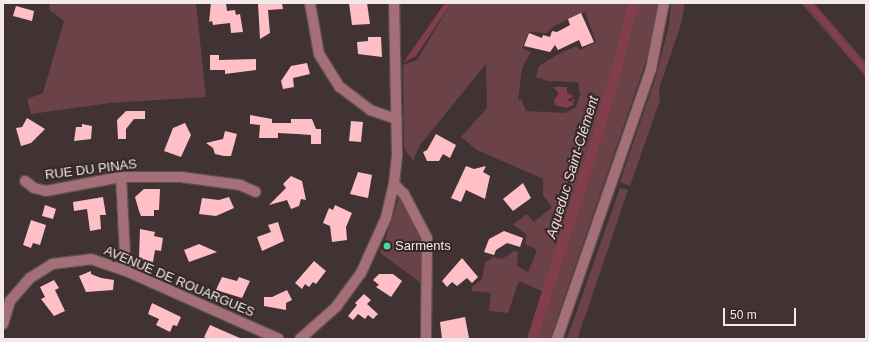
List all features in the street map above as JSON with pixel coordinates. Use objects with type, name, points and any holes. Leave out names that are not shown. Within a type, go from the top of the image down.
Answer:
[{"type":"street","points":[[310,3],[318,54],[340,87],[370,110],[396,119]]},
{"type":"street","points":[[300,339],[336,307],[361,273],[381,233],[394,184],[396,119],[394,3]]},
{"type":"street","points":[[557,339],[650,69],[664,3]]},
{"type":"street","points":[[121,177],[126,271]]},
{"type":"street","name":"RUE DU PINAS","points":[[25,181],[34,188],[46,191],[121,177],[211,180],[245,186],[256,192]]},
{"type":"street","points":[[394,184],[404,194],[427,238],[426,339]]},
{"type":"street","name":"AVENUE DE ROUARGUES","points":[[3,324],[15,292],[46,267],[66,261],[91,259],[126,271],[279,339]]},
{"type":"shaded area","points":[[50,3],[196,3],[206,97],[110,103],[31,114],[27,99],[43,93],[64,21],[49,10]]},
{"type":"shaded area","points":[[445,3],[451,3],[416,56],[403,63]]},
{"type":"shaded area","points":[[451,3],[658,3],[651,46],[550,339],[532,339],[544,292],[519,281],[508,313],[489,311],[491,293],[472,291],[472,287],[482,279],[485,263],[493,257],[502,259],[514,251],[518,252],[517,266],[528,272],[537,250],[525,244],[527,235],[513,224],[527,214],[534,222],[552,207],[543,195],[543,179],[477,150],[461,137],[487,108],[486,64],[420,145],[413,161],[404,149],[403,65],[417,60]],"holes":[[[585,12],[596,42],[580,50],[577,46],[557,55],[539,66],[536,77],[548,81],[578,82],[580,95],[576,107],[565,113],[526,111],[521,99],[518,100],[522,68],[531,52],[522,48],[529,32],[547,33],[554,26]]]},
{"type":"shaded area","points":[[671,3],[685,3],[681,24],[659,89],[660,100],[630,186],[620,182],[656,76],[669,25]]},
{"type":"shaded area","points":[[801,3],[814,3],[866,63],[866,77]]},
{"type":"shaded area","points":[[805,3],[812,3],[866,66],[866,75]]},
{"type":"shaded area","points":[[553,87],[567,87],[567,93],[574,96],[567,100],[571,102],[574,97],[573,105],[566,108],[555,105],[554,100],[559,93]]},
{"type":"shaded area","points":[[620,188],[628,190],[587,311],[577,339],[567,339]]},
{"type":"shaded area","points":[[399,197],[422,242],[421,283],[380,253],[382,248],[388,250],[391,243],[385,240]]},
{"type":"building","points":[[211,3],[226,3],[227,11],[235,10],[236,15],[240,14],[243,32],[231,33],[230,23],[213,25],[212,21],[209,22]]},
{"type":"building","points":[[258,3],[282,3],[283,9],[268,10],[270,33],[260,39]]},
{"type":"building","points":[[349,3],[367,3],[370,24],[352,25]]},
{"type":"building","points":[[16,6],[34,11],[32,21],[13,16]]},
{"type":"building","points":[[581,13],[594,42],[582,47],[579,40],[558,50],[555,45],[550,52],[524,46],[529,33],[542,38],[543,35],[550,37],[552,31],[557,32],[570,25],[568,19]]},
{"type":"building","points":[[368,37],[381,37],[382,57],[358,54],[357,42],[368,41]]},
{"type":"building","points":[[210,55],[219,55],[219,60],[256,59],[256,70],[225,74],[225,70],[210,70]]},
{"type":"building","points":[[307,63],[310,74],[293,78],[294,87],[283,89],[281,81],[291,66]]},
{"type":"building","points":[[126,111],[145,111],[145,119],[134,119],[126,129],[126,139],[118,139],[117,120]]},
{"type":"building","points":[[250,115],[272,119],[272,123],[291,123],[291,119],[312,119],[316,129],[321,129],[321,144],[311,144],[311,135],[278,133],[278,138],[259,138],[260,125],[250,124]]},
{"type":"building","points":[[27,118],[45,129],[31,143],[21,146],[16,128],[22,127]]},
{"type":"building","points":[[351,121],[363,122],[361,142],[349,141]]},
{"type":"building","points":[[185,123],[191,135],[181,157],[164,151],[173,128]]},
{"type":"building","points":[[82,124],[92,126],[91,139],[74,141],[76,127],[82,127]]},
{"type":"building","points":[[225,131],[237,134],[231,156],[215,154],[213,148],[206,143],[223,139]]},
{"type":"building","points":[[436,134],[456,145],[450,158],[443,154],[439,161],[427,161],[423,152],[427,150]]},
{"type":"building","points":[[466,166],[474,169],[486,166],[483,172],[490,176],[485,199],[466,190],[461,202],[451,198]]},
{"type":"building","points":[[358,172],[372,175],[368,198],[350,194]]},
{"type":"building","points":[[291,176],[302,181],[306,200],[301,199],[299,206],[291,209],[287,200],[269,205],[286,188],[283,184]]},
{"type":"building","points":[[523,183],[531,198],[513,211],[503,199]]},
{"type":"building","points":[[144,189],[160,189],[159,210],[154,210],[154,216],[141,216],[139,211],[135,197]]},
{"type":"building","points":[[103,197],[106,215],[100,215],[101,229],[90,231],[87,209],[74,211],[73,202]]},
{"type":"building","points":[[229,197],[234,208],[216,216],[199,214],[202,198],[219,200]]},
{"type":"building","points":[[45,205],[56,209],[53,219],[42,216]]},
{"type":"building","points":[[335,205],[352,213],[346,227],[347,240],[332,242],[330,226],[323,223],[329,208],[333,210]]},
{"type":"building","points":[[31,220],[46,225],[40,245],[33,243],[31,248],[23,245]]},
{"type":"building","points":[[278,222],[284,241],[262,251],[257,237],[271,232],[268,225]]},
{"type":"building","points":[[140,229],[155,232],[154,236],[163,238],[161,251],[155,250],[153,262],[139,259]]},
{"type":"building","points":[[504,231],[523,238],[520,247],[507,243],[496,250],[494,255],[484,252],[489,239]]},
{"type":"building","points":[[199,244],[217,252],[189,262],[184,250]]},
{"type":"building","points":[[462,258],[478,277],[472,283],[467,278],[457,286],[452,282],[447,287],[442,281]]},
{"type":"building","points":[[314,261],[326,271],[316,284],[313,282],[309,287],[305,284],[302,289],[295,283]]},
{"type":"building","points":[[91,271],[91,274],[101,278],[114,280],[113,290],[86,292],[79,276]]},
{"type":"building","points":[[379,274],[393,274],[402,281],[391,297],[376,287],[379,285],[373,280]]},
{"type":"building","points":[[222,277],[237,281],[239,277],[250,281],[242,298],[216,290]]},
{"type":"building","points":[[54,280],[59,288],[55,290],[65,311],[54,316],[41,299],[45,297],[40,287]]},
{"type":"building","points":[[287,290],[292,300],[286,303],[286,310],[264,306],[264,297],[272,297]]},
{"type":"building","points":[[364,294],[371,300],[367,304],[378,314],[373,319],[368,315],[365,319],[358,314],[353,320],[348,316],[357,305],[355,303]]},
{"type":"building","points":[[152,303],[181,317],[177,326],[173,325],[170,332],[156,325],[159,319],[148,314]]},
{"type":"building","points":[[465,317],[469,338],[442,339],[440,322]]},
{"type":"building","points":[[210,325],[242,339],[208,339],[204,337]]},
{"type":"waterway","name":"Aqueduc Saint-Clément","points":[[532,339],[602,121],[634,3]]},
{"type":"place","name":"Sarments","points":[[387,246]]}]
